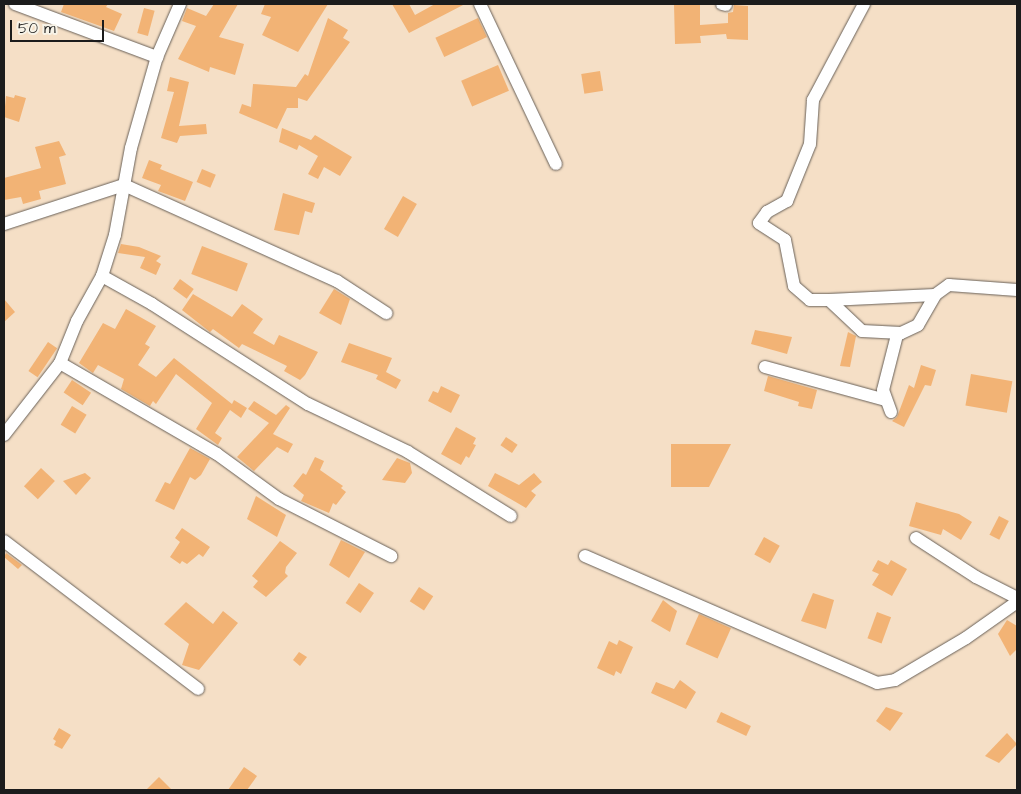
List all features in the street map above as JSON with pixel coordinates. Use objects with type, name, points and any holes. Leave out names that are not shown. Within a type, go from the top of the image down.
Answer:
[{"type":"street","points":[[15,4],[157,57]]},
{"type":"street","points":[[4,435],[60,363],[78,321],[102,276],[115,235],[131,148],[157,57],[180,4]]},
{"type":"street","points":[[480,4],[556,164]]},
{"type":"street","points":[[864,4],[813,100],[810,144],[787,202],[767,212],[759,223],[785,240],[794,286],[810,300],[935,295]]},
{"type":"street","points":[[4,224],[124,184],[337,281],[386,313]]},
{"type":"street","points":[[102,276],[152,304],[308,404],[408,452],[512,516]]},
{"type":"street","points":[[765,367],[888,406],[882,390],[897,335],[918,325],[935,295],[949,285],[1017,290]]},
{"type":"street","points":[[829,300],[862,331],[901,333]]},
{"type":"street","points":[[60,363],[217,454],[280,499],[391,556]]},
{"type":"street","points":[[916,538],[976,577],[1017,598]]},
{"type":"street","points":[[4,541],[198,689]]},
{"type":"street","points":[[585,556],[876,683],[895,680],[966,638],[1017,602]]},
{"type":"building","points":[[64,4],[108,4],[106,7],[122,14],[114,31],[61,12]]},
{"type":"building","points":[[214,4],[238,4],[219,37],[244,44],[235,75],[210,67],[209,72],[178,59],[196,26],[182,21],[187,8],[206,16]]},
{"type":"building","points":[[265,4],[328,4],[298,52],[262,35],[271,17],[261,14]]},
{"type":"building","points":[[392,4],[409,4],[415,15],[435,4],[465,4],[409,33]]},
{"type":"building","points":[[674,4],[700,4],[700,25],[728,23],[728,13],[733,12],[734,5],[748,6],[748,40],[727,39],[726,34],[700,36],[701,43],[675,44]]},
{"type":"building","points":[[144,8],[155,11],[148,36],[137,33]]},
{"type":"building","points":[[328,18],[348,30],[343,38],[350,42],[307,101],[298,98],[298,108],[287,108],[277,129],[239,113],[242,104],[251,107],[253,84],[296,87],[305,74],[308,76]]},
{"type":"building","points":[[478,18],[487,37],[444,57],[435,38]]},
{"type":"building","points":[[498,65],[509,91],[472,106],[461,81]]},
{"type":"building","points":[[600,71],[603,91],[584,94],[581,74]]},
{"type":"building","points":[[170,77],[189,82],[179,126],[206,124],[207,134],[180,136],[177,143],[161,138],[174,92],[167,91]]},
{"type":"building","points":[[15,95],[26,98],[19,122],[4,117],[6,96],[14,98]]},
{"type":"building","points":[[282,128],[311,140],[315,135],[352,157],[340,176],[324,167],[318,179],[308,174],[318,156],[299,145],[297,150],[279,142]]},
{"type":"building","points":[[59,141],[66,155],[59,157],[66,184],[39,191],[41,199],[23,204],[21,197],[4,200],[4,178],[41,168],[35,147]]},
{"type":"building","points":[[149,160],[162,165],[160,169],[193,182],[185,201],[158,191],[161,185],[142,178]]},
{"type":"building","points":[[202,169],[216,175],[210,188],[197,182]]},
{"type":"building","points":[[283,193],[315,203],[312,213],[305,211],[299,235],[274,230]]},
{"type":"building","points":[[403,196],[417,204],[398,237],[384,229]]},
{"type":"building","points":[[121,244],[139,247],[161,256],[156,261],[161,264],[156,275],[140,268],[145,257],[118,253]]},
{"type":"building","points":[[202,246],[248,264],[237,292],[191,274]]},
{"type":"building","points":[[180,279],[194,289],[187,299],[173,289]]},
{"type":"building","points":[[334,289],[350,299],[341,325],[319,313]]},
{"type":"building","points":[[193,294],[232,317],[242,304],[263,319],[253,333],[274,345],[279,335],[318,352],[305,375],[300,380],[284,371],[287,366],[242,344],[239,348],[213,329],[210,332],[182,310]]},
{"type":"building","points":[[4,299],[15,312],[4,322]]},
{"type":"building","points":[[126,309],[156,326],[145,344],[150,347],[138,365],[156,377],[174,358],[232,404],[234,400],[247,408],[241,418],[230,410],[215,433],[222,438],[218,445],[196,429],[212,403],[176,374],[156,404],[153,401],[150,406],[121,389],[124,379],[98,365],[93,373],[79,363],[103,323],[115,329]]},
{"type":"building","points":[[755,330],[792,337],[787,354],[751,344]]},
{"type":"building","points":[[848,332],[856,336],[850,367],[840,366]]},
{"type":"building","points":[[48,342],[57,348],[38,377],[28,371]]},
{"type":"building","points":[[349,343],[392,358],[386,372],[401,380],[396,389],[376,379],[378,375],[341,362]]},
{"type":"building","points":[[921,365],[936,370],[931,386],[925,385],[904,427],[892,421],[897,417],[909,385],[914,388]]},
{"type":"building","points":[[971,374],[1012,381],[1007,413],[965,406]]},
{"type":"building","points":[[768,376],[817,390],[812,409],[798,406],[799,402],[764,391]]},
{"type":"building","points":[[72,380],[91,393],[83,405],[64,392]]},
{"type":"building","points":[[441,386],[460,395],[451,413],[428,401],[433,391],[438,393]]},
{"type":"building","points":[[254,401],[276,415],[286,405],[290,408],[273,434],[293,444],[288,453],[277,447],[254,471],[237,457],[269,423],[248,409]]},
{"type":"building","points":[[72,406],[87,415],[75,434],[61,425]]},
{"type":"building","points":[[456,427],[476,438],[473,444],[476,445],[469,458],[466,456],[461,465],[441,454]]},
{"type":"building","points":[[506,437],[518,445],[512,453],[500,445]]},
{"type":"building","points":[[671,444],[731,444],[709,487],[671,487]]},
{"type":"building","points":[[190,448],[210,459],[201,475],[195,480],[190,477],[174,510],[155,501],[165,482],[170,484]]},
{"type":"building","points":[[315,457],[324,461],[320,470],[343,486],[341,488],[346,492],[336,505],[333,503],[329,513],[301,501],[304,495],[293,486],[303,473],[306,475]]},
{"type":"building","points":[[397,458],[410,463],[412,473],[405,483],[382,480]]},
{"type":"building","points":[[41,468],[55,481],[38,499],[24,486]]},
{"type":"building","points":[[85,473],[91,478],[76,495],[63,481]]},
{"type":"building","points":[[495,473],[519,485],[534,473],[542,482],[531,491],[536,495],[526,508],[488,486]]},
{"type":"building","points":[[256,496],[286,515],[277,537],[247,519]]},
{"type":"building","points":[[916,502],[959,514],[972,522],[961,540],[943,529],[941,535],[909,526]]},
{"type":"building","points":[[999,516],[1009,521],[999,540],[989,535]]},
{"type":"building","points":[[182,528],[210,547],[203,557],[199,554],[187,564],[182,561],[180,564],[170,557],[180,542],[175,538]]},
{"type":"building","points":[[764,537],[780,546],[770,563],[754,554]]},
{"type":"building","points":[[341,540],[365,552],[349,578],[329,565]]},
{"type":"building","points":[[280,541],[297,553],[286,567],[285,573],[288,576],[266,597],[253,587],[258,581],[252,576]]},
{"type":"building","points":[[6,553],[22,565],[18,569],[4,557]]},
{"type":"building","points":[[878,560],[888,565],[891,560],[907,569],[892,596],[872,585],[879,574],[872,571]]},
{"type":"building","points":[[359,583],[374,593],[361,613],[346,603]]},
{"type":"building","points":[[419,587],[433,596],[424,611],[410,601]]},
{"type":"building","points":[[813,593],[834,600],[826,629],[801,621]]},
{"type":"building","points":[[663,600],[677,611],[670,632],[651,621]]},
{"type":"building","points":[[186,602],[213,624],[223,611],[238,623],[199,670],[182,665],[189,644],[164,624]]},
{"type":"building","points":[[877,612],[891,617],[882,643],[867,638]]},
{"type":"building","points":[[699,614],[731,628],[718,658],[686,644]]},
{"type":"building","points":[[1007,620],[1017,626],[1017,649],[1010,656],[998,634]]},
{"type":"building","points":[[619,640],[633,647],[621,674],[616,671],[614,676],[597,668],[609,641],[617,645]]},
{"type":"building","points":[[299,652],[307,657],[300,666],[293,660]]},
{"type":"building","points":[[680,680],[696,692],[686,709],[651,693],[656,682],[674,689]]},
{"type":"building","points":[[886,707],[903,713],[890,731],[876,721]]},
{"type":"building","points":[[721,712],[751,726],[746,736],[716,722]]},
{"type":"building","points":[[59,728],[71,735],[62,749],[54,745],[56,741],[53,739]]},
{"type":"building","points":[[1007,733],[1017,744],[999,763],[985,756]]},
{"type":"building","points":[[244,767],[257,776],[247,790],[228,790]]},
{"type":"building","points":[[159,777],[172,790],[146,790]]}]
